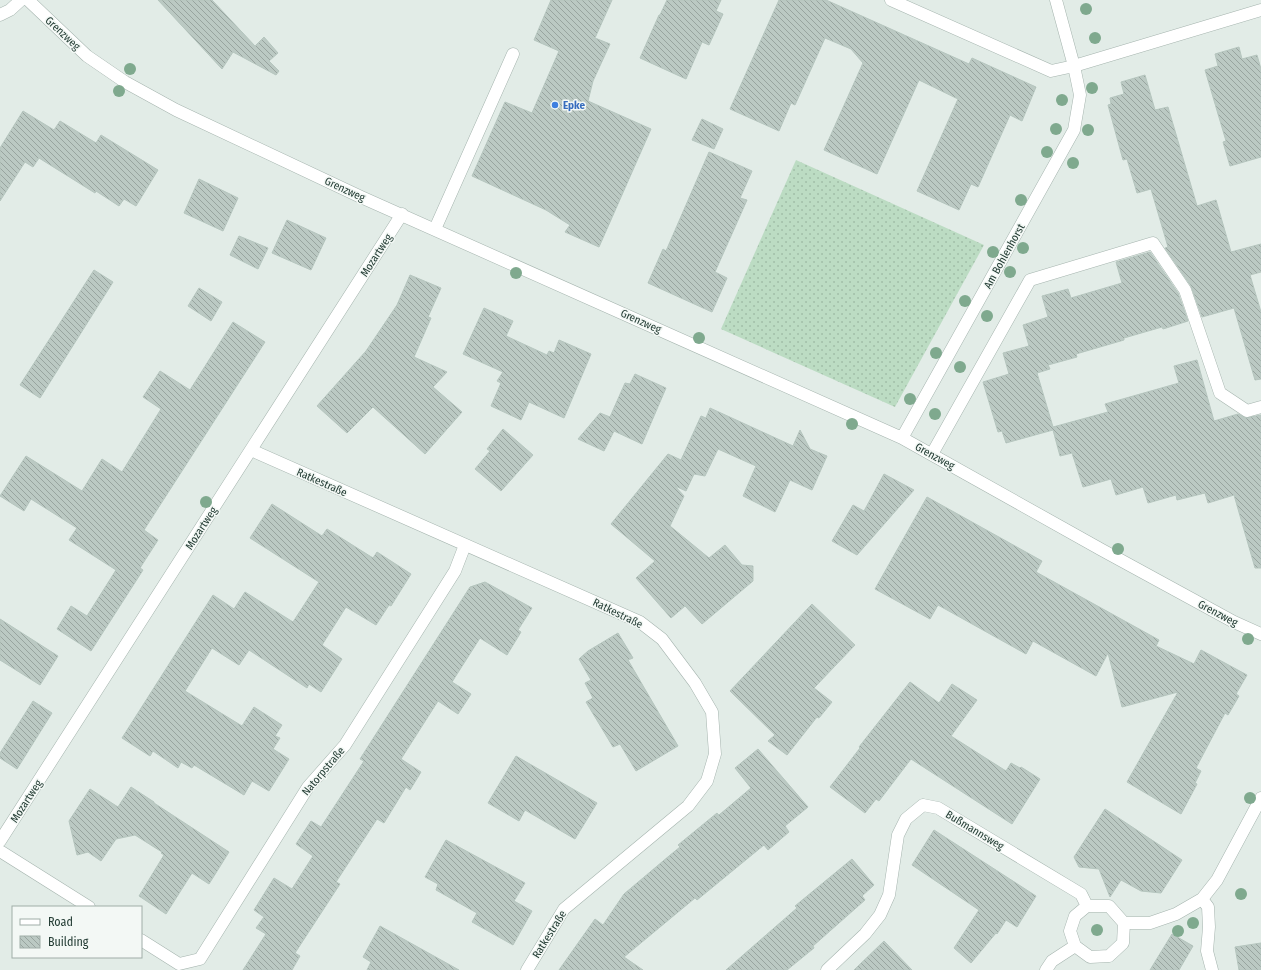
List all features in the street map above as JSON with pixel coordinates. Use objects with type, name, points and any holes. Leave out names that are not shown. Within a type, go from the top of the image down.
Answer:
[{"type":"street","points":[[0,15],[10,10],[21,0]]},
{"type":"street","name":"Grenzweg","points":[[28,0],[87,56],[125,82],[176,110],[435,229],[902,438],[1102,550],[1234,622],[1261,634]]},
{"type":"street","points":[[891,0],[1051,71],[1074,66],[1261,10]]},
{"type":"street","name":"Am Bohlenhorst","points":[[902,438],[1074,130],[1080,95],[1074,66],[1056,0]]},
{"type":"street","points":[[435,229],[512,54]]},
{"type":"street","name":"Mozartweg","points":[[0,841],[402,214]]},
{"type":"street","points":[[932,454],[1030,280],[1153,243],[1185,290],[1220,393],[1247,411],[1261,407]]},
{"type":"street","name":"Ratkestraße","points":[[251,450],[640,622],[662,638],[695,683],[712,712],[715,754],[706,780],[688,806],[564,909],[527,970]]},
{"type":"street","name":"Natorpstraße","points":[[142,941],[179,964],[200,960],[308,787],[345,745],[455,571],[465,545]]},
{"type":"street","points":[[1124,923],[1150,923],[1176,914],[1202,899],[1217,880],[1261,798]]},
{"type":"street","name":"Bußmannsweg","points":[[827,970],[865,934],[880,915],[888,895],[898,835],[906,819],[923,805],[938,808],[1081,894],[1086,906]]},
{"type":"street","points":[[0,850],[87,906]]},
{"type":"street","points":[[1202,899],[1208,907],[1209,927],[1207,951],[1212,970]]},
{"type":"street","points":[[1086,906],[1109,906],[1124,923],[1123,943],[1109,956],[1090,958],[1075,946],[1070,931],[1074,916],[1086,906]]},
{"type":"street","points":[[1046,970],[1052,962],[1075,946]]},
{"type":"green space","points":[[796,160],[984,245],[895,407],[721,329]]},
{"type":"building","points":[[158,0],[212,0],[255,46],[264,37],[278,53],[269,61],[279,71],[276,75],[233,52],[222,69]]},
{"type":"building","points":[[551,0],[612,0],[595,38],[610,44],[593,81],[588,101],[651,129],[599,247],[565,232],[570,225],[546,210],[472,176],[505,102],[532,113],[559,51],[534,40]]},
{"type":"building","points":[[667,0],[721,0],[716,11],[723,14],[709,45],[702,42],[686,79],[640,58]]},
{"type":"building","points":[[779,0],[826,0],[969,64],[972,58],[1036,87],[1022,121],[1010,115],[978,187],[971,184],[959,210],[917,191],[958,99],[919,80],[877,174],[824,150],[863,63],[851,49],[825,38],[795,105],[791,103],[779,131],[730,109]]},
{"type":"building","points":[[1239,47],[1242,59],[1257,55],[1261,69],[1261,157],[1230,166],[1223,142],[1226,141],[1205,70],[1218,66],[1215,54]]},
{"type":"building","points":[[1145,75],[1155,110],[1168,107],[1197,206],[1216,200],[1231,252],[1261,244],[1261,272],[1250,275],[1261,312],[1261,379],[1255,380],[1234,308],[1202,317],[1191,286],[1165,248],[1168,247],[1151,189],[1137,193],[1127,159],[1123,160],[1108,105],[1111,104],[1110,98],[1124,94],[1121,82]]},
{"type":"building","points":[[23,111],[54,130],[60,121],[96,143],[101,135],[158,170],[136,206],[124,199],[119,206],[96,191],[95,193],[39,158],[33,167],[25,162],[0,201],[0,148]]},
{"type":"building","points":[[702,119],[723,129],[714,149],[692,140]]},
{"type":"building","points":[[709,152],[752,171],[740,198],[747,200],[715,272],[727,278],[712,312],[648,283],[663,249],[666,251]]},
{"type":"building","points":[[199,179],[238,198],[223,231],[184,213]]},
{"type":"building","points":[[287,220],[326,238],[311,270],[272,253]]},
{"type":"building","points":[[239,236],[268,248],[258,269],[230,255]]},
{"type":"building","points":[[1150,252],[1178,293],[1188,321],[1163,329],[1162,327],[1124,338],[1124,340],[1076,354],[1077,357],[1048,365],[1050,369],[1037,373],[1053,427],[1108,412],[1105,404],[1179,383],[1174,366],[1197,360],[1214,421],[1238,414],[1246,418],[1261,415],[1261,568],[1255,568],[1234,495],[1208,503],[1205,493],[1177,500],[1176,495],[1148,503],[1143,487],[1116,495],[1111,479],[1083,487],[1072,453],[1060,456],[1053,430],[1006,443],[1002,431],[998,432],[983,382],[1009,374],[1003,353],[1029,346],[1023,325],[1048,317],[1042,296],[1068,289],[1071,298],[1122,283],[1116,262]]},
{"type":"building","points":[[94,270],[113,282],[40,398],[20,385]]},
{"type":"building","points":[[410,275],[441,288],[428,317],[431,318],[414,357],[447,372],[433,387],[462,412],[425,454],[373,407],[347,433],[317,406],[366,351],[397,305]]},
{"type":"building","points":[[199,288],[222,302],[211,321],[188,306]]},
{"type":"building","points":[[484,308],[513,321],[506,336],[547,355],[549,351],[554,353],[559,340],[591,354],[564,418],[529,402],[521,420],[491,406],[501,383],[497,381],[503,372],[463,354]]},
{"type":"building","points":[[233,322],[265,342],[144,530],[158,540],[140,568],[143,570],[91,651],[57,629],[71,606],[87,616],[116,570],[69,540],[77,528],[31,499],[24,511],[0,496],[26,456],[82,491],[102,459],[122,472],[161,409],[143,397],[160,371],[190,390]]},
{"type":"building","points":[[635,374],[666,388],[642,444],[614,431],[604,451],[578,439],[600,413],[610,417],[625,383],[630,384]]},
{"type":"building","points":[[710,408],[793,446],[800,430],[810,449],[827,456],[812,490],[790,480],[775,512],[743,496],[756,466],[718,449],[705,476],[694,474],[686,491],[675,486],[684,496],[670,526],[709,558],[725,545],[742,565],[753,566],[753,581],[702,624],[685,606],[671,618],[636,578],[655,561],[611,524],[668,454],[681,460],[701,416],[706,418]]},
{"type":"building","points":[[503,429],[533,455],[501,491],[475,469],[490,451],[487,449]]},
{"type":"building","points":[[884,474],[914,490],[857,555],[832,541],[853,505],[864,511]]},
{"type":"building","points":[[927,497],[1042,561],[1036,572],[1159,640],[1156,646],[1194,664],[1201,650],[1247,675],[1236,694],[1239,696],[1228,715],[1225,713],[1196,768],[1201,771],[1195,783],[1197,784],[1181,814],[1127,782],[1178,692],[1122,707],[1108,653],[1096,676],[1033,641],[1026,654],[938,605],[930,619],[875,589]]},
{"type":"building","points":[[272,504],[322,536],[327,529],[373,558],[377,552],[411,574],[391,606],[389,605],[376,625],[346,607],[322,645],[342,659],[321,692],[309,684],[307,688],[249,650],[239,665],[212,648],[185,691],[242,726],[254,707],[282,725],[275,736],[280,738],[273,749],[289,759],[269,791],[252,781],[244,795],[194,765],[192,768],[181,762],[178,768],[153,751],[150,756],[122,738],[213,595],[234,609],[245,592],[293,622],[319,582],[250,538]]},
{"type":"building","points":[[485,582],[532,608],[518,630],[521,632],[507,655],[480,638],[452,682],[471,694],[458,714],[438,701],[401,759],[421,772],[410,790],[406,787],[384,823],[377,819],[336,882],[340,884],[295,953],[300,956],[292,970],[243,970],[266,934],[256,928],[264,917],[254,910],[274,878],[292,889],[313,856],[296,844],[311,821],[321,827],[364,761],[360,759],[470,587]]},
{"type":"building","points":[[812,604],[855,645],[814,688],[832,702],[819,718],[817,717],[787,755],[768,741],[775,735],[730,691]]},
{"type":"building","points":[[0,619],[58,656],[40,685],[0,660]]},
{"type":"building","points":[[618,633],[633,658],[628,660],[678,746],[636,771],[620,744],[613,747],[586,702],[593,698],[585,683],[591,680],[579,659],[588,651]]},
{"type":"building","points":[[910,682],[939,703],[952,684],[977,700],[951,736],[1006,771],[1011,763],[1020,768],[1021,767],[1040,779],[1012,824],[911,759],[879,801],[876,799],[865,813],[830,787]]},
{"type":"building","points":[[33,701],[52,713],[17,769],[0,758],[0,753]]},
{"type":"building","points":[[758,749],[808,807],[785,826],[789,832],[768,850],[764,845],[697,900],[695,898],[624,957],[643,970],[559,970],[595,919],[603,925],[624,894],[680,847],[678,845],[717,813],[719,815],[751,788],[735,768]]},
{"type":"building","points":[[516,756],[597,803],[575,839],[525,810],[519,821],[488,803]]},
{"type":"building","points":[[131,787],[229,852],[209,884],[192,873],[166,914],[139,896],[164,855],[161,853],[162,852],[135,835],[116,839],[101,861],[88,852],[77,855],[69,821],[90,789],[118,807]]},
{"type":"building","points":[[1105,809],[1182,860],[1161,893],[1141,891],[1121,880],[1110,897],[1099,869],[1079,867],[1074,857]]},
{"type":"building","points":[[934,830],[1036,896],[1017,927],[1006,920],[997,934],[996,933],[971,963],[954,948],[979,910],[912,865]]},
{"type":"building","points":[[446,840],[525,883],[514,901],[532,911],[513,945],[472,922],[477,913],[436,890],[438,884],[425,877]]},
{"type":"building","points":[[852,859],[874,885],[862,896],[865,900],[813,946],[814,948],[787,970],[726,970],[797,908],[795,906]]},
{"type":"building","points":[[380,926],[459,970],[367,970],[371,962],[363,957]]},
{"type":"building","points":[[1172,934],[1193,946],[1179,970],[1150,970]]},
{"type":"building","points":[[884,941],[912,970],[854,970]]},
{"type":"building","points":[[1261,943],[1261,970],[1239,970],[1235,947]]},
{"type":"place","name":"Epke","points":[[555,105]]}]
